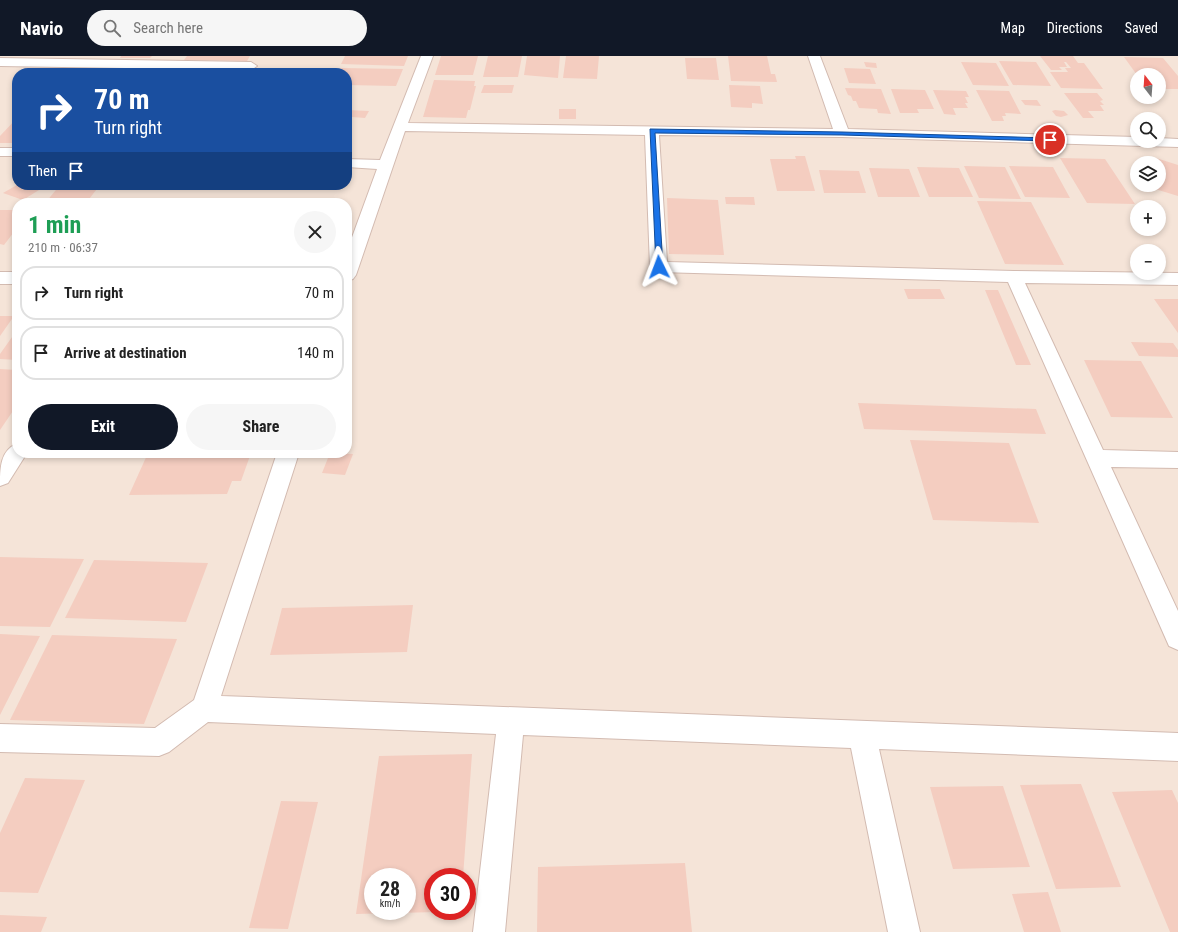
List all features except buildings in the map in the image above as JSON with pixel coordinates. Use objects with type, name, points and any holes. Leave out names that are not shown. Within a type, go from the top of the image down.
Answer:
[{"type":"street","points":[[352,261],[399,127],[427,56]]},
{"type":"street","points":[[814,56],[842,133]]},
{"type":"street","points":[[0,62],[101,60],[251,65]]},
{"type":"street","points":[[399,127],[842,133],[1178,143]]},
{"type":"street","points":[[652,131],[659,267],[1014,277],[1178,279]]},
{"type":"street","points":[[0,152],[12,152]]},
{"type":"street","points":[[352,163],[386,165]]},
{"type":"street","points":[[1014,277],[1178,638]]},
{"type":"street","points":[[0,278],[12,278]]},
{"type":"street","points":[[0,477],[11,452]]},
{"type":"street","points":[[0,738],[159,742],[204,709],[286,458]]},
{"type":"street","points":[[1096,458],[1178,460]]},
{"type":"street","points":[[204,709],[1178,747]]},
{"type":"street","points":[[489,932],[511,720]]},
{"type":"street","points":[[862,734],[904,932]]},
{"type":"shaded area","points":[[0,56],[1178,56],[1178,932],[0,932]]},
{"type":"route","points":[[659,267],[652,131],[842,133],[1050,140]]}]
